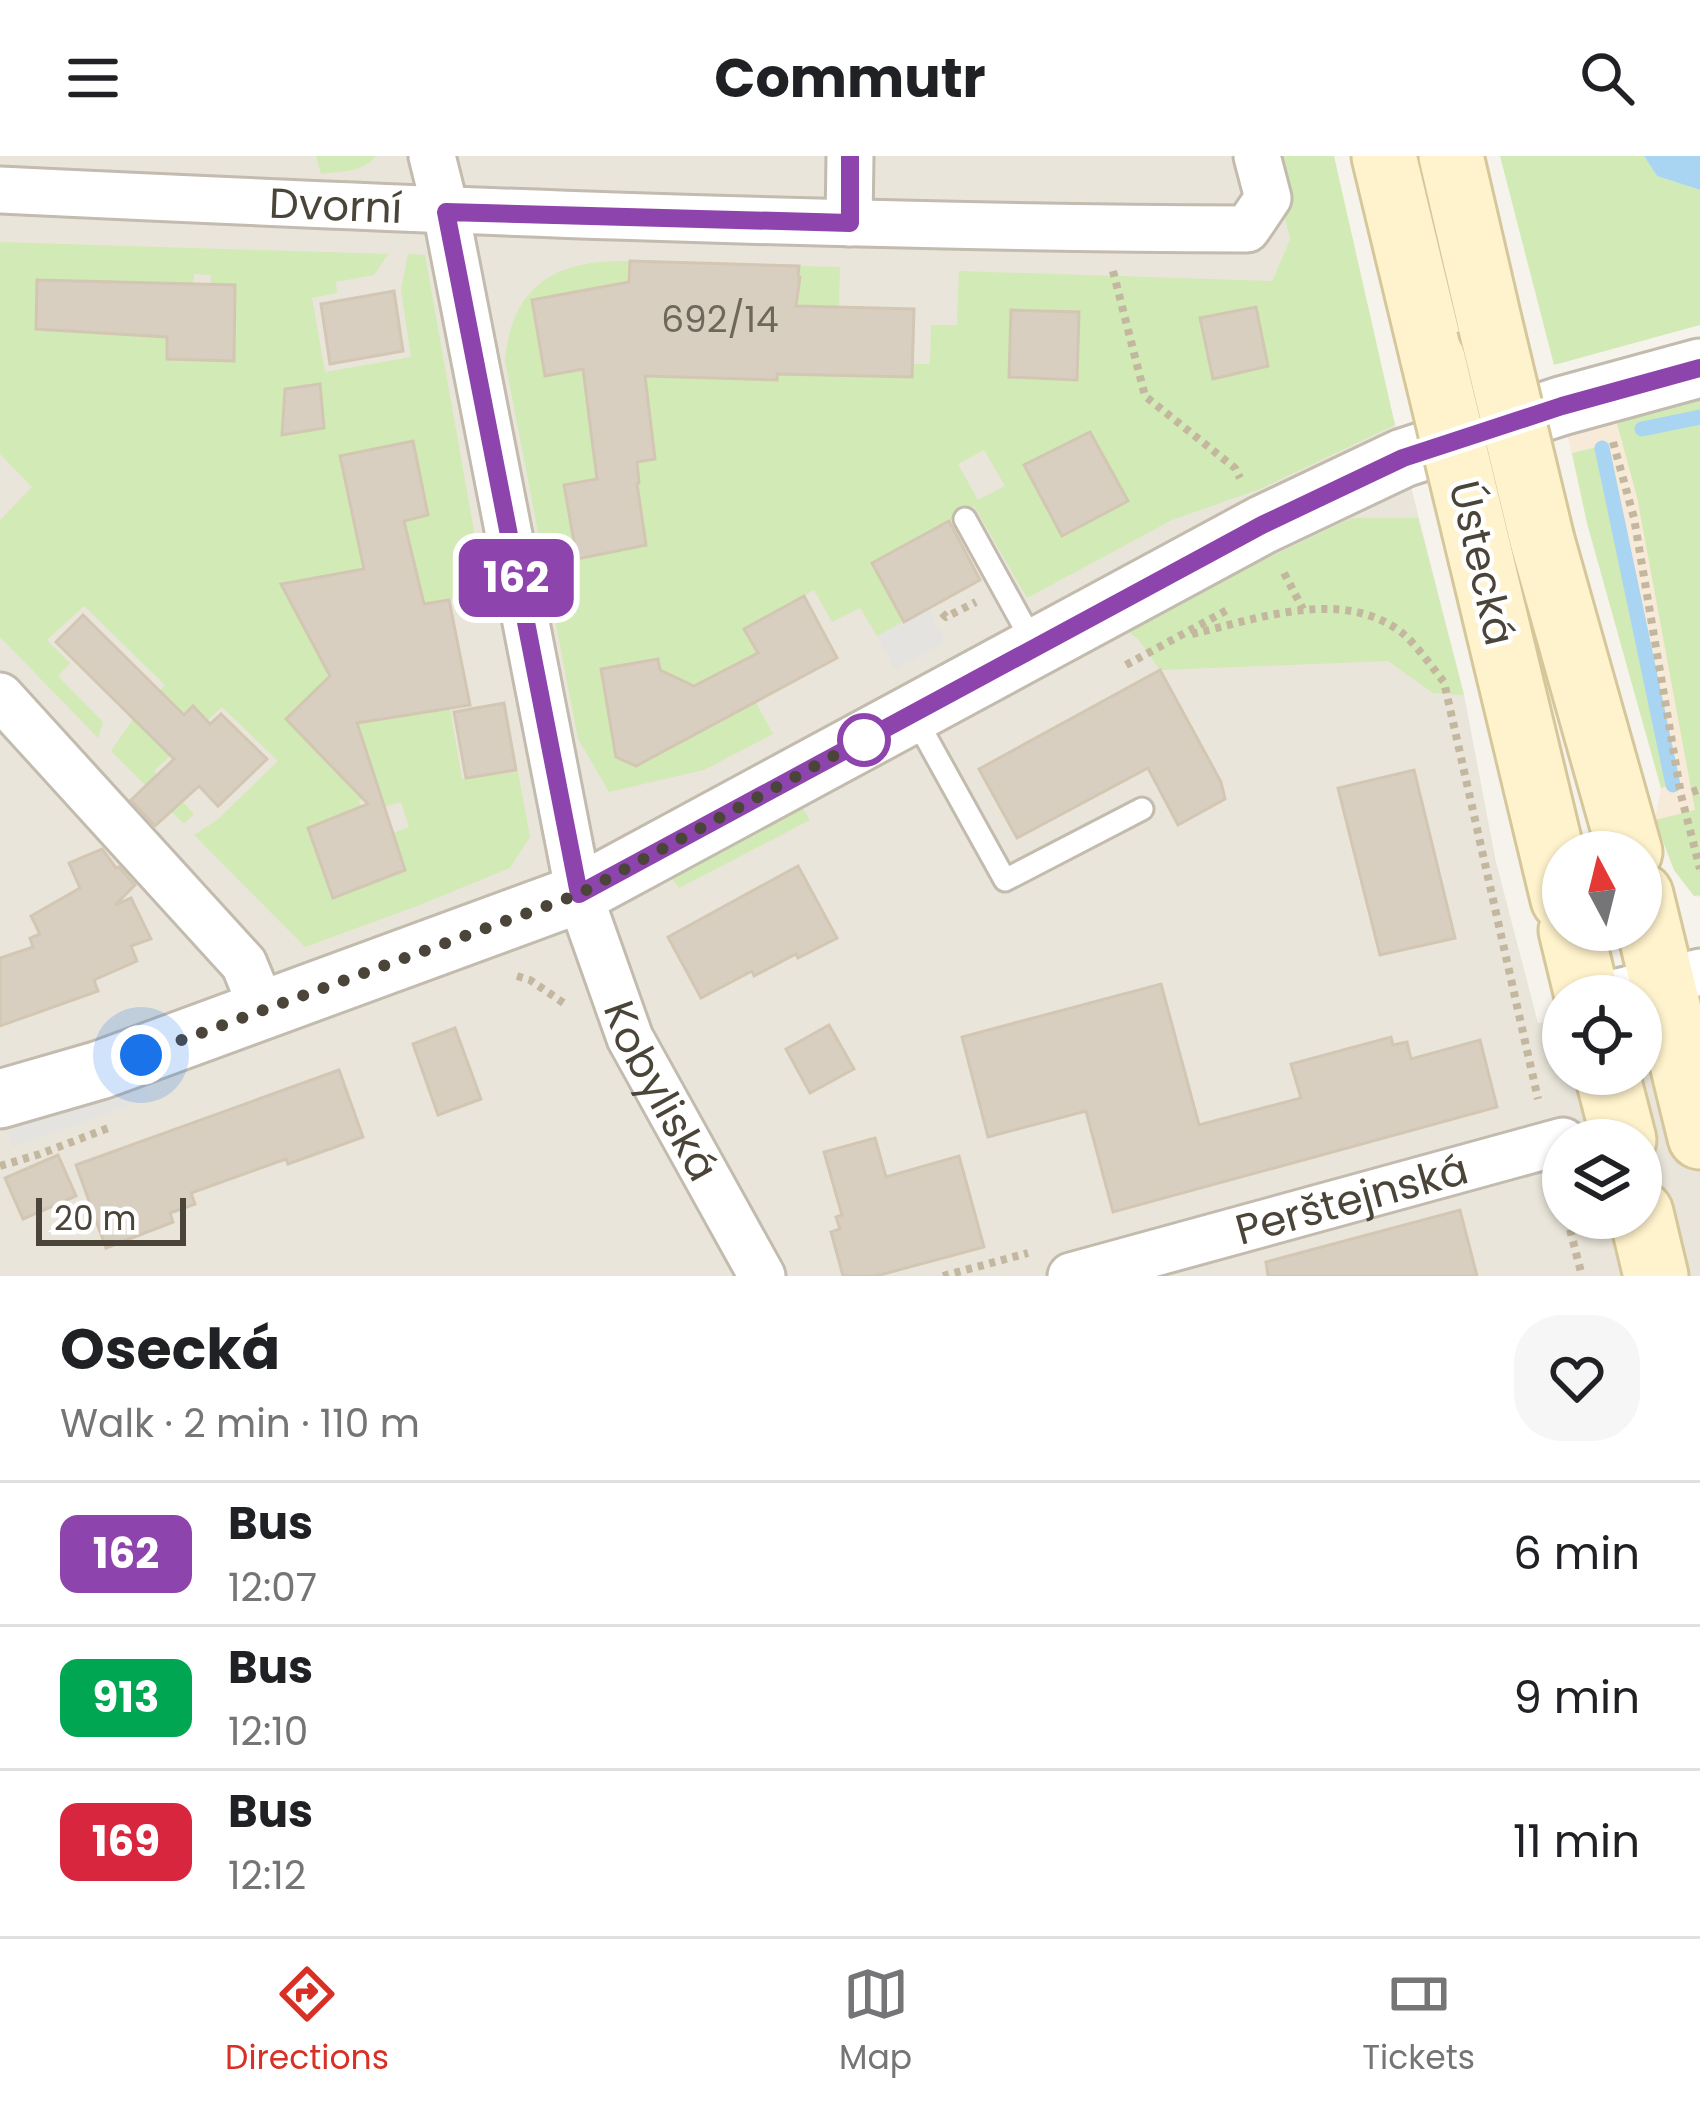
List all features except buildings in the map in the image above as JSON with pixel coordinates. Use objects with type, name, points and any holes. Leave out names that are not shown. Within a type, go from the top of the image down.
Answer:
[{"type":"main road","name":"Ústecká","points":[[1384,156],[1547,831]]},
{"type":"main road","name":"Ústecká","points":[[1451,156],[1542,540],[1624,831]]},
{"type":"main road","points":[[1662,936],[1682,976],[1700,1137]]},
{"type":"main road","points":[[1647,1239],[1656,1276]]},
{"type":"street","name":"Kobyliská","points":[[432,156],[579,894],[630,1038],[762,1276]]},
{"type":"street","points":[[850,156],[850,223]]},
{"type":"street","name":"Dvorní","points":[[0,190],[446,212],[1246,230],[1268,198],[1257,156]]},
{"type":"street","points":[[0,1099],[100,1070],[579,894],[1262,525],[1403,458],[1562,406],[1700,368]]},
{"type":"street","points":[[0,697],[244,964],[263,1010]]},
{"type":"street","name":"Perštejnská","points":[[1071,1276],[1542,1141]]},
{"type":"lane","points":[[965,519],[1036,646]]},
{"type":"lane","points":[[913,714],[1005,880],[1142,809]]},
{"type":"path","points":[[1102,229],[1145,396],[1235,468]]},
{"type":"path","points":[[1611,437],[1634,518],[1681,795],[1700,869]]},
{"type":"path","points":[[1280,563],[1304,609]]},
{"type":"path","points":[[1286,575],[1301,564]]},
{"type":"path","points":[[942,613],[946,617],[980,600],[987,613]]},
{"type":"path","points":[[1122,667],[1244,600]]},
{"type":"path","points":[[1183,636],[1304,609],[1366,613],[1403,634],[1444,682],[1585,1119]]},
{"type":"path","points":[[501,971],[530,980],[565,1004]]},
{"type":"path","points":[[0,1166],[113,1127]]},
{"type":"path","points":[[1573,1239],[1582,1276]]},
{"type":"shaded area","points":[[0,156],[1269,156],[1290,239],[1272,281],[1394,420],[1464,695],[1496,862],[1538,1023],[1542,1023],[1542,1095],[1662,1095],[1662,1009],[1700,1004],[1700,1276],[0,1276]]},
{"type":"shaded area","points":[[1700,394],[1700,898],[1674,870],[1655,820],[1661,788],[1587,523],[1566,429]]},
{"type":"shaded area","points":[[928,608],[946,642],[895,670],[877,636]]},
{"type":"shaded area","points":[[145,1079],[151,1098],[13,1147],[7,1131]]},
{"type":"green space","points":[[316,156],[376,156],[358,168],[321,174]]},
{"type":"green space","points":[[1269,156],[1334,156],[1395,425],[1260,489],[1172,520],[1027,598],[974,506],[944,524],[882,581],[904,622],[877,636],[860,608],[832,622],[814,590],[745,629],[758,655],[737,667],[773,734],[704,770],[609,792],[578,739],[505,361],[517,313],[543,281],[581,265],[630,261],[628,306],[777,379],[779,324],[796,303],[799,266],[840,267],[837,375],[911,377],[912,364],[930,364],[931,325],[957,325],[959,271],[1272,281],[1290,239]],"holes":[[[599,287],[612,363],[546,376],[532,300]],[[1256,307],[1268,366],[1214,379],[1200,319]],[[1011,310],[1078,312],[1077,380],[1009,377]],[[651,427],[655,459],[637,462],[646,545],[577,559],[564,485],[597,479],[591,435]],[[984,450],[1005,486],[978,500],[958,464]],[[1062,464],[1128,501],[1062,536],[1032,481]]]},
{"type":"green space","points":[[1500,156],[1644,156],[1657,176],[1700,190],[1700,325],[1554,365]]},
{"type":"green space","points":[[0,242],[388,254],[374,275],[336,282],[337,293],[312,298],[325,372],[411,357],[401,290],[408,254],[425,255],[485,593],[386,610],[352,720],[450,708],[462,779],[518,772],[530,837],[510,868],[305,947],[194,835],[217,820],[278,761],[222,707],[154,771],[194,814],[184,824],[111,751],[165,685],[84,606],[47,640],[70,663],[58,676],[103,722],[98,738],[0,637],[0,520],[32,487],[0,454]],"holes":[[[194,274],[211,275],[211,286],[235,286],[234,361],[167,358],[168,285],[193,285]],[[37,281],[105,333],[36,329]],[[320,384],[324,428],[283,435],[285,389]],[[413,442],[428,514],[404,521]],[[379,793],[384,807],[401,802],[409,827],[393,833],[405,870],[333,898],[309,828],[361,807],[359,800]]]},
{"type":"green space","points":[[1700,394],[1700,895],[1694,896],[1674,870],[1655,820],[1695,810],[1637,497],[1615,416]]},
{"type":"green space","points":[[1606,445],[1676,783],[1661,788],[1572,453]]},
{"type":"green space","points":[[1352,518],[1418,518],[1464,695],[1433,693],[1388,661],[1160,670],[1138,639],[1122,627]]},
{"type":"green space","points":[[799,802],[810,820],[679,888],[669,874]]},
{"type":"water","points":[[1644,156],[1700,156],[1700,190],[1657,176]]},
{"type":"waterway","points":[[1642,429],[1700,417]]},
{"type":"waterway","points":[[1602,448],[1673,785]]},
{"type":"bus line","name":"162","points":[[850,156],[850,223],[446,212],[579,894],[1262,525],[1403,458],[1562,406],[1700,368]]},
{"type":"route","points":[[141,1055],[579,894],[874,734],[864,740]]}]
